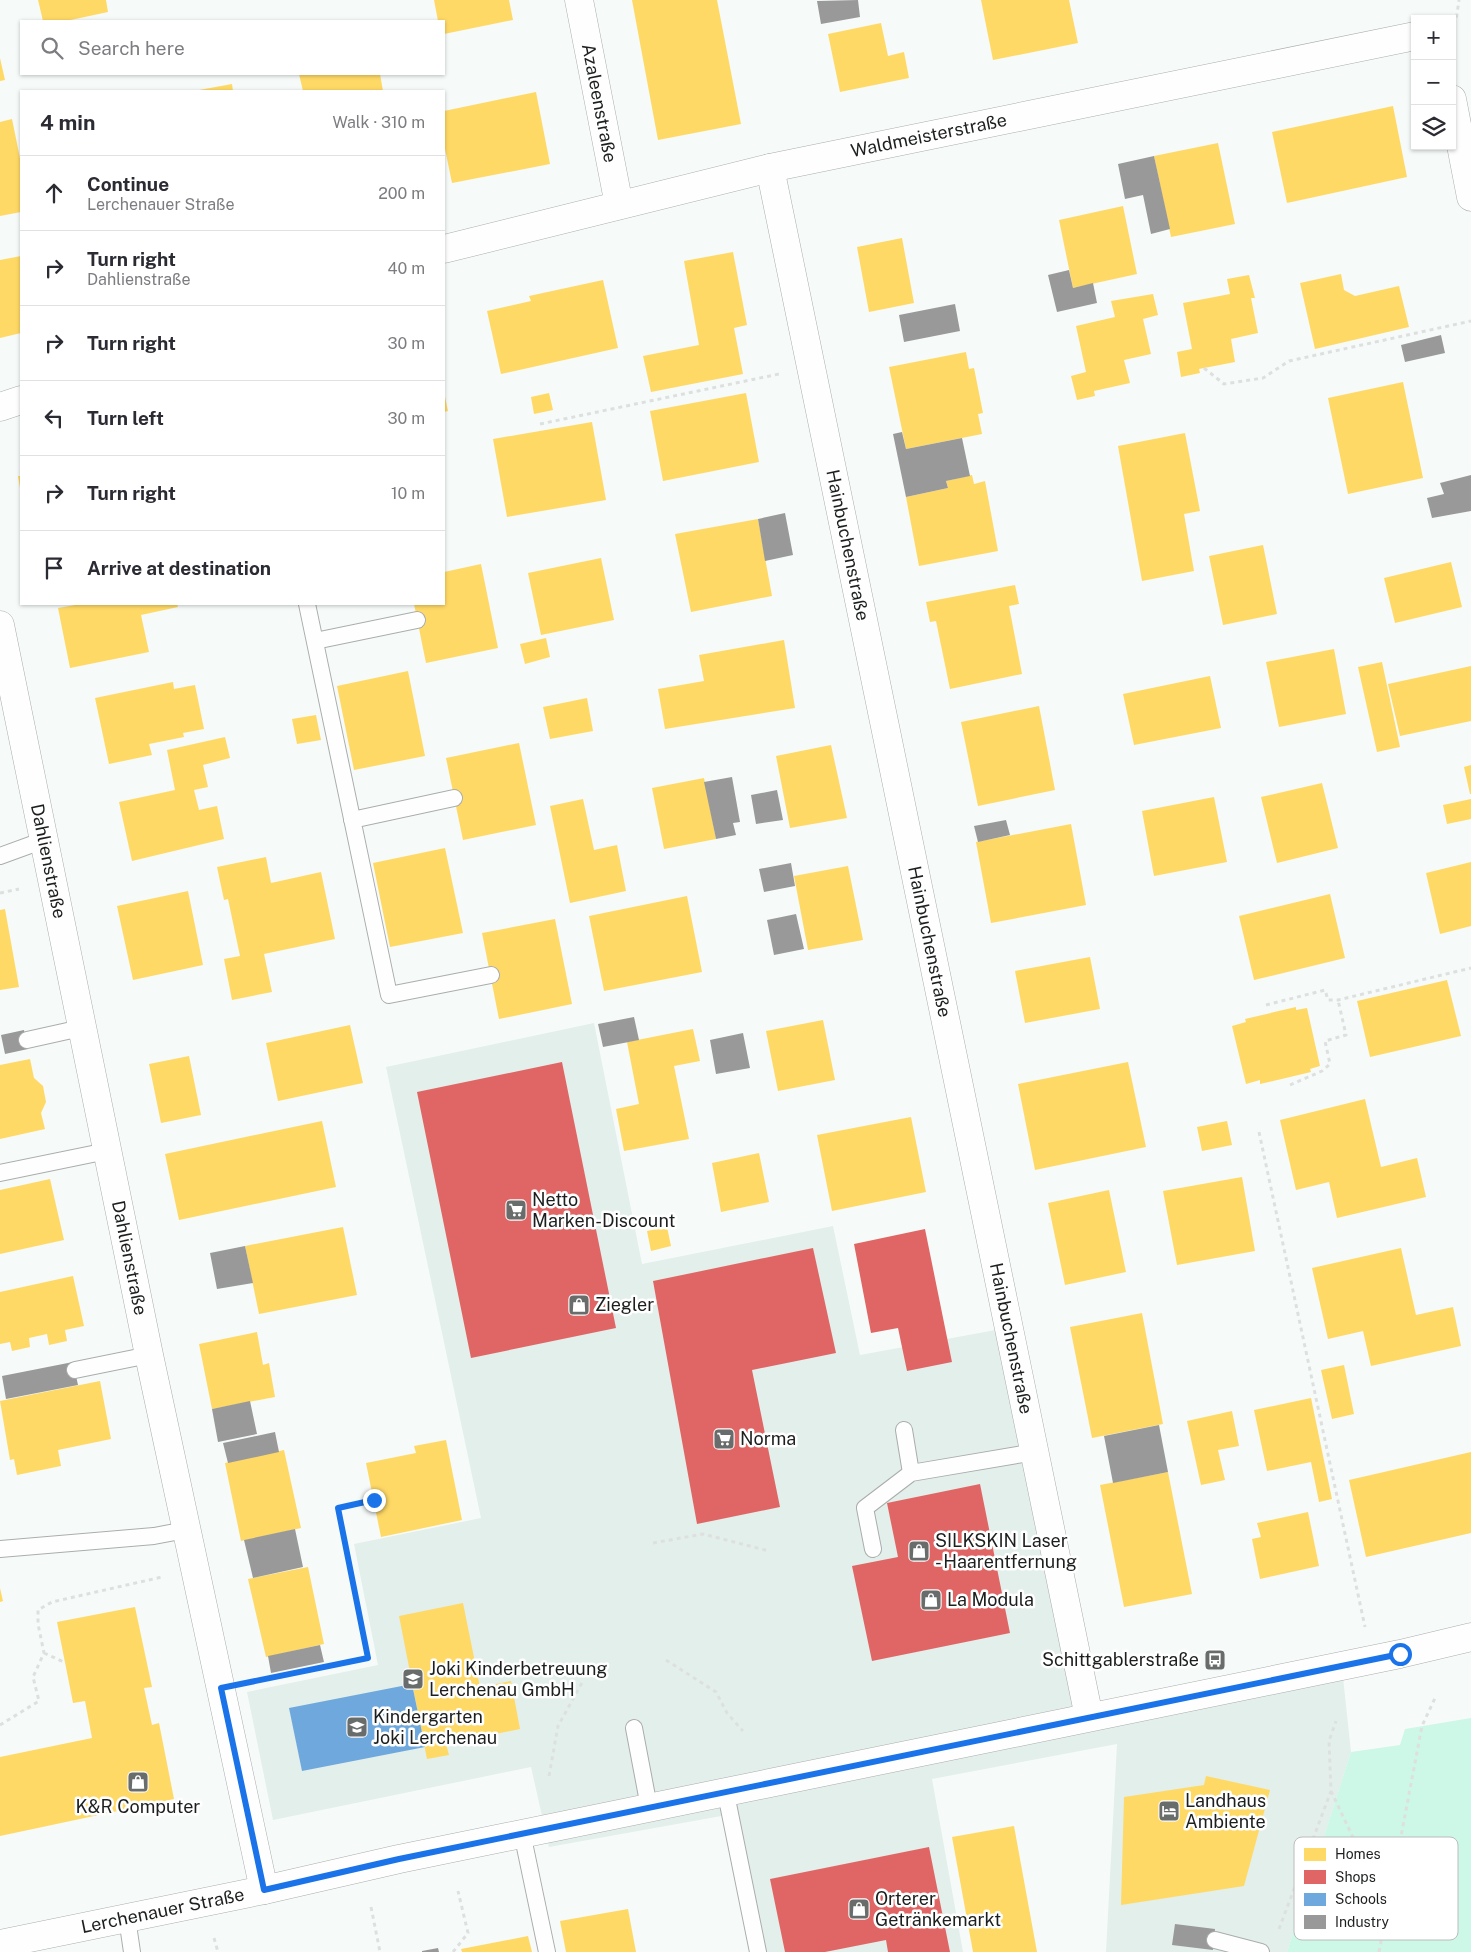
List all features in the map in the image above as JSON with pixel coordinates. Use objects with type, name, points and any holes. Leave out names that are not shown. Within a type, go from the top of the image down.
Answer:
[{"type":"street","name":"Azaleenstraße","points":[[579,0],[618,205]]},
{"type":"street","name":"Waldmeisterstraße","points":[[445,249],[770,168],[1411,37]]},
{"type":"street","points":[[1453,105],[1471,197]]},
{"type":"street","name":"Hainbuchenstraße","points":[[770,168],[1089,1717]]},
{"type":"street","points":[[0,407],[20,400]]},
{"type":"street","name":"Dahlienstraße","points":[[0,625],[149,1355],[264,1890]]},
{"type":"street","name":"Lerchenauer Straße","points":[[0,1944],[264,1890],[522,1833],[649,1807],[726,1794],[1471,1637]]},
{"type":"lane","points":[[307,605],[339,728],[352,820],[377,908],[389,996],[491,976]]},
{"type":"lane","points":[[315,641],[417,620]]},
{"type":"lane","points":[[352,820],[454,798]]},
{"type":"lane","points":[[0,856],[44,840]]},
{"type":"lane","points":[[27,1040],[81,1028]]},
{"type":"lane","points":[[0,1173],[107,1151]]},
{"type":"lane","points":[[75,1370],[149,1355]]},
{"type":"lane","points":[[904,1430],[911,1472]]},
{"type":"lane","points":[[873,1549],[865,1508],[911,1472],[1035,1452]]},
{"type":"lane","points":[[0,1549],[154,1536],[186,1530]]},
{"type":"lane","points":[[634,1728],[649,1807]]},
{"type":"lane","points":[[726,1794],[758,1952]]},
{"type":"lane","points":[[522,1833],[547,1952]]},
{"type":"lane","points":[[127,1918],[132,1952]]},
{"type":"lane","points":[[1215,1940],[1261,1952]]},
{"type":"path","points":[[1456,21],[1459,0]]},
{"type":"path","points":[[1204,368],[1224,384],[1264,378],[1289,360],[1471,321]]},
{"type":"path","points":[[540,424],[812,368]]},
{"type":"path","points":[[1266,1005],[1325,990],[1328,1000],[1338,1000],[1471,968]]},
{"type":"path","points":[[1290,1085],[1322,1071],[1330,1064],[1325,1040],[1346,1035],[1338,1000]]},
{"type":"path","points":[[1259,1132],[1362,1609],[1369,1660]]},
{"type":"path","points":[[221,1688],[368,1658],[338,1508],[374,1500]]},
{"type":"path","points":[[654,1543],[703,1534],[769,1551]]},
{"type":"path","points":[[0,1724],[39,1701],[33,1677],[44,1653],[38,1624],[38,1610],[52,1602],[194,1570]]},
{"type":"path","points":[[44,1653],[66,1663]]},
{"type":"path","points":[[666,1660],[716,1692],[727,1713],[743,1731]]},
{"type":"path","points":[[549,1776],[558,1726],[583,1681]]},
{"type":"path","points":[[1400,1837],[1422,1726],[1436,1696]]},
{"type":"path","points":[[1336,1721],[1329,1741],[1331,1791],[1353,1837]]},
{"type":"path","points":[[1314,1837],[1331,1791]]},
{"type":"path","points":[[1277,1934],[1294,1889]]},
{"type":"path","points":[[453,1952],[468,1933],[458,1890]]},
{"type":"path","points":[[371,1907],[380,1952]]},
{"type":"path","points":[[214,1938],[218,1952]]},
{"type":"shaded area","points":[[594,1023],[642,1264],[833,1226],[860,1355],[1001,1329],[1085,1718],[1342,1668],[1351,1752],[1324,1837],[1294,1837],[1294,1930],[1287,1952],[1106,1952],[1117,1744],[932,1779],[963,1952],[752,1952],[727,1815],[549,1847],[531,1767],[273,1820],[247,1692],[378,1665],[354,1544],[481,1518],[386,1067]]},
{"type":"green space","points":[[1471,1718],[1471,1952],[1287,1952],[1294,1930],[1294,1940],[1458,1940],[1458,1837],[1324,1837],[1351,1752],[1400,1745],[1405,1729]]},
{"type":"building: Homes","points":[[38,0],[106,0],[108,12],[71,20],[43,20]]},
{"type":"building: Homes","points":[[434,0],[509,0],[513,20],[445,34],[445,20],[438,20]]},
{"type":"building: Homes","points":[[632,0],[717,0],[741,124],[658,140]]},
{"type":"building: Homes","points":[[981,0],[1069,0],[1078,43],[993,60]]},
{"type":"building: Homes","points":[[881,23],[888,56],[904,52],[909,78],[840,92],[828,34]]},
{"type":"building: Homes","points":[[0,58],[5,80],[0,81]]},
{"type":"building: Homes","points":[[299,75],[380,75],[383,90],[303,90]]},
{"type":"building: Homes","points":[[232,84],[233,90],[199,90]]},
{"type":"building: Homes","points":[[536,92],[550,164],[452,183],[445,149],[445,111]]},
{"type":"building: Homes","points":[[1393,106],[1407,177],[1287,203],[1272,132]]},
{"type":"building: Homes","points":[[12,119],[20,158],[20,212],[0,216],[0,122]]},
{"type":"building: Homes","points":[[1218,143],[1235,224],[1171,237],[1154,156]]},
{"type":"building: Homes","points":[[1123,206],[1137,274],[1073,288],[1059,220]]},
{"type":"building: Homes","points":[[902,238],[914,303],[869,312],[857,247]]},
{"type":"building: Homes","points":[[733,252],[747,325],[734,328],[743,374],[651,392],[643,356],[699,345],[684,261]]},
{"type":"building: Homes","points":[[20,256],[20,333],[0,338],[0,260]]},
{"type":"building: Homes","points":[[1341,274],[1344,290],[1355,296],[1399,286],[1409,327],[1315,349],[1300,283]]},
{"type":"building: Homes","points":[[1249,275],[1255,298],[1251,298],[1258,333],[1231,339],[1235,362],[1199,369],[1200,373],[1181,377],[1177,352],[1192,349],[1183,303],[1230,294],[1227,279]]},
{"type":"building: Homes","points":[[603,280],[618,348],[501,374],[487,311],[531,301],[529,296]]},
{"type":"building: Homes","points":[[1153,294],[1158,315],[1143,319],[1151,354],[1124,360],[1130,383],[1094,391],[1095,396],[1077,400],[1071,376],[1086,372],[1076,326],[1115,317],[1111,301]]},
{"type":"building: Homes","points":[[966,352],[969,369],[974,368],[983,413],[978,414],[982,434],[906,449],[889,367]]},
{"type":"building: Homes","points":[[1403,382],[1423,478],[1348,494],[1328,398]]},
{"type":"building: Homes","points":[[549,393],[553,410],[534,414],[531,397]]},
{"type":"building: Homes","points":[[746,393],[759,462],[663,481],[650,411]]},
{"type":"building: Homes","points":[[445,397],[448,411],[445,412]]},
{"type":"building: Homes","points":[[592,422],[606,500],[507,517],[493,439]]},
{"type":"building: Homes","points":[[1185,433],[1200,511],[1184,514],[1194,571],[1142,581],[1118,446]]},
{"type":"building: Homes","points":[[972,475],[974,484],[985,481],[998,551],[919,566],[906,497],[948,488],[946,481]]},
{"type":"building: Homes","points":[[758,519],[772,596],[691,612],[675,534]]},
{"type":"building: Homes","points":[[1263,545],[1277,614],[1223,625],[1209,556]]},
{"type":"building: Homes","points":[[601,558],[614,620],[541,635],[528,573]]},
{"type":"building: Homes","points":[[1451,562],[1462,607],[1395,623],[1384,578]]},
{"type":"building: Homes","points":[[481,564],[498,648],[426,663],[414,605],[445,605],[445,572]]},
{"type":"building: Homes","points":[[1015,585],[1019,604],[1009,606],[1022,674],[950,689],[936,621],[930,622],[926,602]]},
{"type":"building: Homes","points":[[75,605],[177,605],[178,607],[141,615],[149,652],[70,668],[58,608]]},
{"type":"building: Homes","points":[[546,638],[550,657],[525,664],[520,644]]},
{"type":"building: Homes","points":[[784,640],[795,708],[665,729],[658,689],[704,681],[699,655]]},
{"type":"building: Homes","points":[[1334,649],[1346,714],[1279,727],[1266,662]]},
{"type":"building: Homes","points":[[1382,662],[1400,747],[1377,752],[1358,667]]},
{"type":"building: Homes","points":[[1471,666],[1471,721],[1400,736],[1388,684]]},
{"type":"building: Homes","points":[[408,671],[425,756],[354,770],[337,686]]},
{"type":"building: Homes","points":[[1210,676],[1221,728],[1134,745],[1123,694]]},
{"type":"building: Homes","points":[[173,682],[174,689],[195,685],[204,729],[183,733],[184,737],[149,744],[152,755],[109,764],[95,698]]},
{"type":"building: Homes","points":[[587,698],[593,731],[550,739],[543,707]]},
{"type":"building: Homes","points":[[1039,706],[1055,790],[978,806],[961,722]]},
{"type":"building: Homes","points":[[316,715],[321,740],[297,744],[292,719]]},
{"type":"building: Homes","points":[[225,737],[230,758],[203,765],[208,787],[194,790],[199,810],[217,806],[224,839],[132,861],[119,802],[175,790],[167,750]]},
{"type":"building: Homes","points":[[519,743],[536,825],[463,840],[446,758]]},
{"type":"building: Homes","points":[[831,745],[847,818],[790,828],[776,756]]},
{"type":"building: Homes","points":[[1471,765],[1471,794],[1470,794],[1464,767]]},
{"type":"building: Homes","points":[[704,778],[716,839],[664,849],[652,788]]},
{"type":"building: Homes","points":[[1322,783],[1338,848],[1277,863],[1261,797]]},
{"type":"building: Homes","points":[[1214,797],[1227,862],[1154,876],[1142,811]]},
{"type":"building: Homes","points":[[583,799],[594,850],[617,845],[626,891],[570,903],[550,806]]},
{"type":"building: Homes","points":[[1471,799],[1471,819],[1447,824],[1443,805]]},
{"type":"building: Homes","points":[[1071,824],[1086,905],[991,923],[976,842]]},
{"type":"building: Homes","points":[[445,848],[463,933],[390,947],[373,863]]},
{"type":"building: Homes","points":[[266,857],[271,883],[321,872],[335,939],[264,954],[272,992],[232,1000],[224,959],[240,956],[228,899],[224,900],[217,867]]},
{"type":"building: Homes","points":[[1471,862],[1471,926],[1440,934],[1426,873]]},
{"type":"building: Homes","points":[[848,866],[863,940],[808,950],[794,876]]},
{"type":"building: Homes","points":[[188,891],[203,965],[133,980],[117,906]]},
{"type":"building: Homes","points":[[1330,894],[1345,958],[1254,980],[1239,916]]},
{"type":"building: Homes","points":[[687,896],[702,972],[604,991],[589,916]]},
{"type":"building: Homes","points":[[5,909],[19,987],[0,990],[0,910]]},
{"type":"building: Homes","points":[[555,919],[572,1004],[499,1019],[482,933]]},
{"type":"building: Homes","points":[[1090,957],[1100,1009],[1025,1023],[1015,971]]},
{"type":"building: Homes","points":[[1447,980],[1461,1036],[1370,1057],[1357,1001]]},
{"type":"building: Homes","points":[[1296,1007],[1296,1010],[1307,1008],[1320,1066],[1310,1069],[1311,1072],[1260,1084],[1260,1080],[1246,1084],[1232,1026],[1246,1022],[1245,1019]]},
{"type":"building: Homes","points":[[823,1020],[835,1080],[778,1091],[766,1031]]},
{"type":"building: Homes","points":[[350,1025],[363,1083],[278,1101],[266,1043]]},
{"type":"building: Homes","points":[[693,1029],[700,1061],[674,1066],[689,1139],[624,1151],[616,1109],[639,1104],[627,1042]]},
{"type":"building: Homes","points":[[189,1056],[201,1115],[161,1123],[149,1064]]},
{"type":"building: Homes","points":[[30,1059],[34,1078],[43,1086],[46,1102],[41,1113],[45,1129],[0,1139],[0,1065]]},
{"type":"building: Homes","points":[[1128,1062],[1146,1147],[1035,1170],[1018,1084]]},
{"type":"building: Homes","points":[[1365,1099],[1381,1167],[1417,1158],[1426,1197],[1337,1218],[1329,1182],[1296,1190],[1280,1120]]},
{"type":"building: Homes","points":[[911,1117],[926,1192],[832,1211],[817,1135]]},
{"type":"building: Homes","points":[[322,1121],[336,1187],[179,1220],[165,1154]]},
{"type":"building: Homes","points":[[1227,1121],[1232,1145],[1202,1151],[1197,1127]]},
{"type":"building: Homes","points":[[759,1153],[769,1202],[721,1212],[712,1163]]},
{"type":"building: Homes","points":[[1242,1177],[1255,1251],[1177,1265],[1163,1191]]},
{"type":"building: Homes","points":[[50,1179],[64,1240],[0,1254],[0,1190]]},
{"type":"building: Homes","points":[[1109,1190],[1126,1272],[1065,1285],[1048,1203]]},
{"type":"building: Homes","points":[[343,1227],[357,1295],[259,1314],[245,1246]]},
{"type":"building: Homes","points":[[667,1227],[671,1246],[651,1251],[647,1231]]},
{"type":"building: Homes","points":[[1401,1248],[1416,1315],[1453,1307],[1461,1346],[1371,1366],[1363,1331],[1328,1339],[1312,1268]]},
{"type":"building: Homes","points":[[73,1276],[84,1326],[65,1330],[67,1341],[49,1345],[47,1334],[29,1338],[30,1347],[12,1351],[10,1342],[0,1344],[0,1292]]},
{"type":"building: Homes","points":[[1142,1313],[1163,1424],[1092,1438],[1070,1327]]},
{"type":"building: Homes","points":[[257,1332],[263,1365],[269,1363],[275,1397],[212,1409],[199,1344]]},
{"type":"building: Homes","points":[[1344,1365],[1354,1414],[1332,1419],[1321,1370]]},
{"type":"building: Homes","points":[[100,1381],[111,1439],[58,1450],[61,1466],[17,1475],[14,1459],[10,1460],[0,1401]]},
{"type":"building: Homes","points":[[1311,1398],[1332,1499],[1319,1502],[1311,1462],[1267,1471],[1254,1410]]},
{"type":"building: Homes","points":[[1232,1411],[1239,1446],[1218,1450],[1225,1480],[1201,1485],[1187,1421]]},
{"type":"building: Homes","points":[[446,1440],[462,1520],[381,1537],[366,1463],[416,1453],[414,1446]]},
{"type":"building: Homes","points":[[284,1450],[301,1528],[241,1541],[225,1463]]},
{"type":"building: Homes","points":[[1471,1452],[1471,1533],[1366,1557],[1349,1480]]},
{"type":"building: Homes","points":[[1168,1472],[1192,1594],[1124,1607],[1100,1485]]},
{"type":"building: Homes","points":[[1308,1512],[1319,1566],[1260,1579],[1252,1539],[1261,1537],[1257,1523]]},
{"type":"building: Homes","points":[[308,1567],[324,1644],[266,1657],[248,1579]]},
{"type":"building: Homes","points":[[0,1588],[3,1601],[0,1602]]},
{"type":"building: Homes","points":[[463,1603],[480,1687],[511,1681],[520,1729],[446,1744],[449,1755],[427,1759],[399,1616]]},
{"type":"building: Homes","points":[[135,1607],[152,1687],[144,1688],[152,1725],[159,1723],[174,1799],[0,1836],[0,1757],[92,1738],[85,1701],[73,1703],[57,1622]]},
{"type":"building: Homes","points":[[1206,1776],[1270,1790],[1244,1886],[1121,1905],[1124,1797],[1204,1785]]},
{"type":"building: Homes","points":[[1014,1826],[1037,1952],[973,1952],[952,1837]]},
{"type":"building: Homes","points":[[628,1909],[636,1952],[566,1952],[560,1921]]},
{"type":"building: Homes","points":[[528,1936],[532,1952],[462,1952],[461,1949]]},
{"type":"building: Shops","name":"Netto Marken-Discount","points":[[562,1062],[616,1328],[471,1358],[417,1092]]},
{"type":"building: Shops","points":[[925,1229],[952,1362],[907,1371],[898,1328],[871,1333],[854,1244]]},
{"type":"building: Shops","name":"Norma","points":[[813,1248],[836,1353],[752,1370],[780,1507],[697,1524],[653,1281]]},
{"type":"building: Shops","name":"La Modula","points":[[980,1484],[1010,1633],[872,1661],[852,1566],[898,1557],[887,1503]]},
{"type":"building: Shops","name":"Orterer Getränkemarkt","points":[[929,1847],[950,1952],[888,1952],[886,1940],[825,1952],[785,1952],[770,1879]]},
{"type":"building: Schools","name":"Kindergarten Joki Lerchenau","points":[[412,1684],[425,1747],[302,1771],[289,1708]]},
{"type":"building: Industry","points":[[858,0],[860,17],[821,24],[817,1]]},
{"type":"building: Industry","points":[[1154,156],[1170,229],[1151,234],[1143,195],[1125,199],[1118,164]]},
{"type":"building: Industry","points":[[1069,270],[1073,288],[1093,283],[1097,303],[1057,312],[1048,275]]},
{"type":"building: Industry","points":[[955,304],[960,331],[904,342],[899,315]]},
{"type":"building: Industry","points":[[1441,335],[1445,353],[1405,362],[1401,345]]},
{"type":"building: Industry","points":[[902,432],[906,449],[962,438],[970,476],[946,481],[948,488],[906,497],[893,434]]},
{"type":"building: Industry","points":[[1471,475],[1471,511],[1432,518],[1427,498],[1444,494],[1440,483]]},
{"type":"building: Industry","points":[[785,513],[793,555],[765,561],[758,519]]},
{"type":"building: Industry","points":[[732,777],[740,822],[733,823],[736,835],[716,839],[704,782]]},
{"type":"building: Industry","points":[[777,790],[783,820],[756,824],[751,795]]},
{"type":"building: Industry","points":[[1006,820],[1010,835],[978,842],[974,826]]},
{"type":"building: Industry","points":[[791,863],[795,886],[764,892],[759,869]]},
{"type":"building: Industry","points":[[796,914],[804,949],[774,955],[767,920]]},
{"type":"building: Industry","points":[[634,1017],[639,1040],[603,1047],[598,1024]]},
{"type":"building: Industry","points":[[24,1030],[28,1049],[5,1054],[1,1035]]},
{"type":"building: Industry","points":[[743,1033],[750,1068],[716,1074],[710,1040]]},
{"type":"building: Industry","points":[[245,1246],[253,1283],[217,1289],[210,1253]]},
{"type":"building: Industry","points":[[73,1362],[78,1385],[6,1399],[2,1376]]},
{"type":"building: Industry","points":[[250,1401],[257,1434],[218,1442],[212,1409]]},
{"type":"building: Industry","points":[[1159,1425],[1168,1472],[1113,1483],[1104,1436]]},
{"type":"building: Industry","points":[[275,1432],[279,1452],[228,1463],[223,1443]]},
{"type":"building: Industry","points":[[295,1529],[303,1567],[253,1578],[244,1540]]},
{"type":"building: Industry","points":[[320,1645],[324,1662],[271,1673],[268,1656]]},
{"type":"building: Industry","points":[[1175,1924],[1215,1929],[1213,1950],[1172,1945]]},
{"type":"building: Industry","points":[[438,1948],[439,1952],[422,1952],[422,1951]]},
{"type":"place","name":"Netto Marken-Discount","points":[[516,1210]]},
{"type":"place","name":"Ziegler","points":[[579,1305]]},
{"type":"place","name":"Norma","points":[[724,1439]]},
{"type":"place","name":"SILKSKIN Laser - Haarentfernung","points":[[919,1551]]},
{"type":"place","name":"La Modula","points":[[931,1600]]},
{"type":"place","name":"Schittgablerstraße","points":[[1215,1660]]},
{"type":"place","name":"Joki Kinderbetreuung Lerchenau GmbH","points":[[413,1679]]},
{"type":"place","name":"Kindergarten Joki Lerchenau","points":[[357,1727]]},
{"type":"place","name":"K&R Computer","points":[[138,1782]]},
{"type":"place","name":"Landhaus Ambiente","points":[[1169,1811]]},
{"type":"place","name":"Orterer Getränkemarkt","points":[[859,1909]]},
{"type":"route","points":[[374,1500],[338,1508],[368,1658],[221,1688],[264,1890],[399,1859],[649,1807],[726,1794],[771,1782],[1400,1654]]}]
